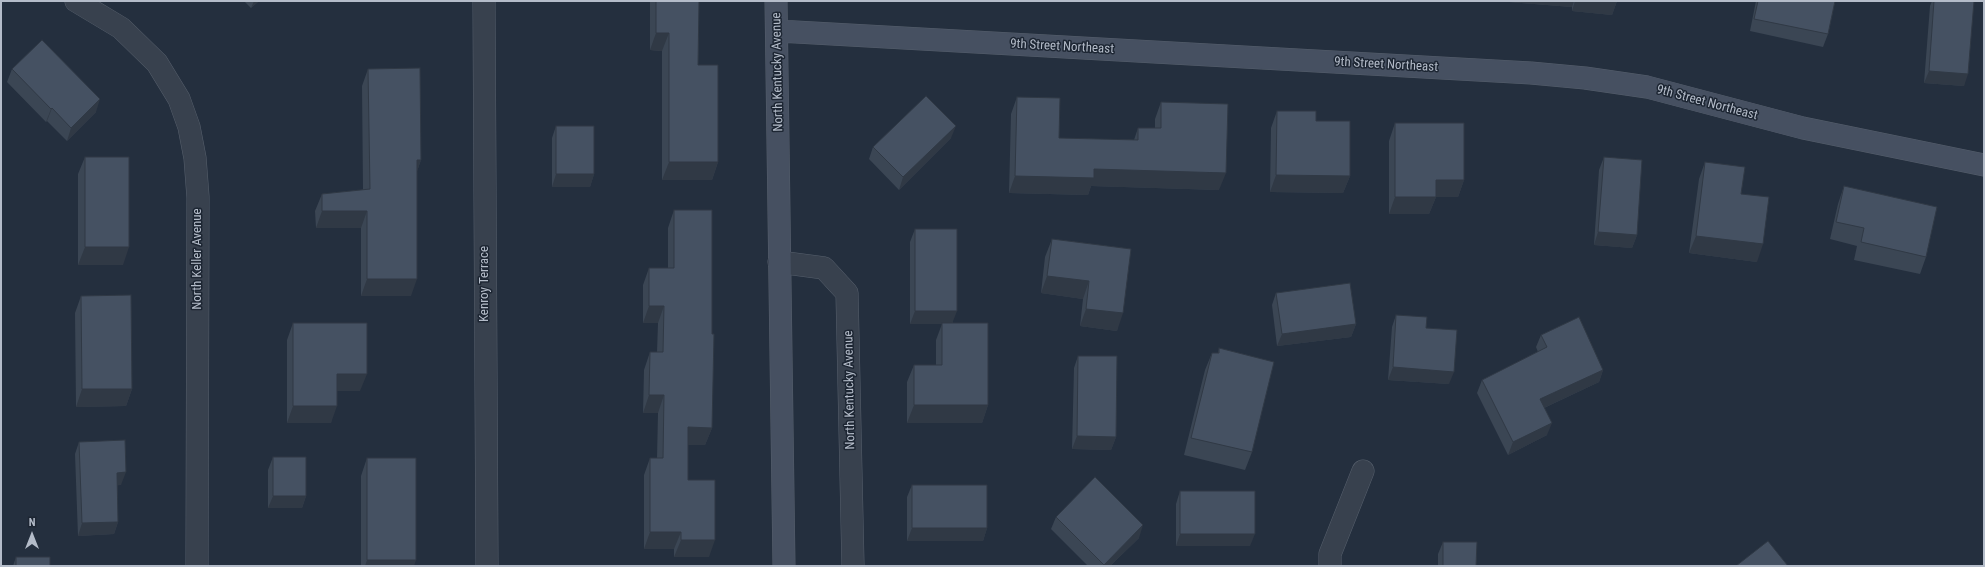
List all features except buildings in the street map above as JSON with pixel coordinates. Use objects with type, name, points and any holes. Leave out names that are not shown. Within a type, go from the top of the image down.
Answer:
[{"type":"street","name":"North Keller Avenue","points":[[76,1],[121,28],[157,63],[179,99],[189,127],[195,158],[198,197],[197,566]]},
{"type":"street","name":"Kenroy Terrace","points":[[484,1],[487,566]]},
{"type":"street","name":"North Kentucky Avenue","points":[[776,1],[778,31],[779,262],[784,566]]},
{"type":"street","name":"9th Street Northeast","points":[[778,31],[1531,73],[1585,78],[1648,87],[1803,128],[1984,165]]},
{"type":"street","name":"North Kentucky Avenue","points":[[779,262],[824,268],[847,293],[853,566]]},
{"type":"street","points":[[1330,566],[1330,554],[1363,471]]}]
